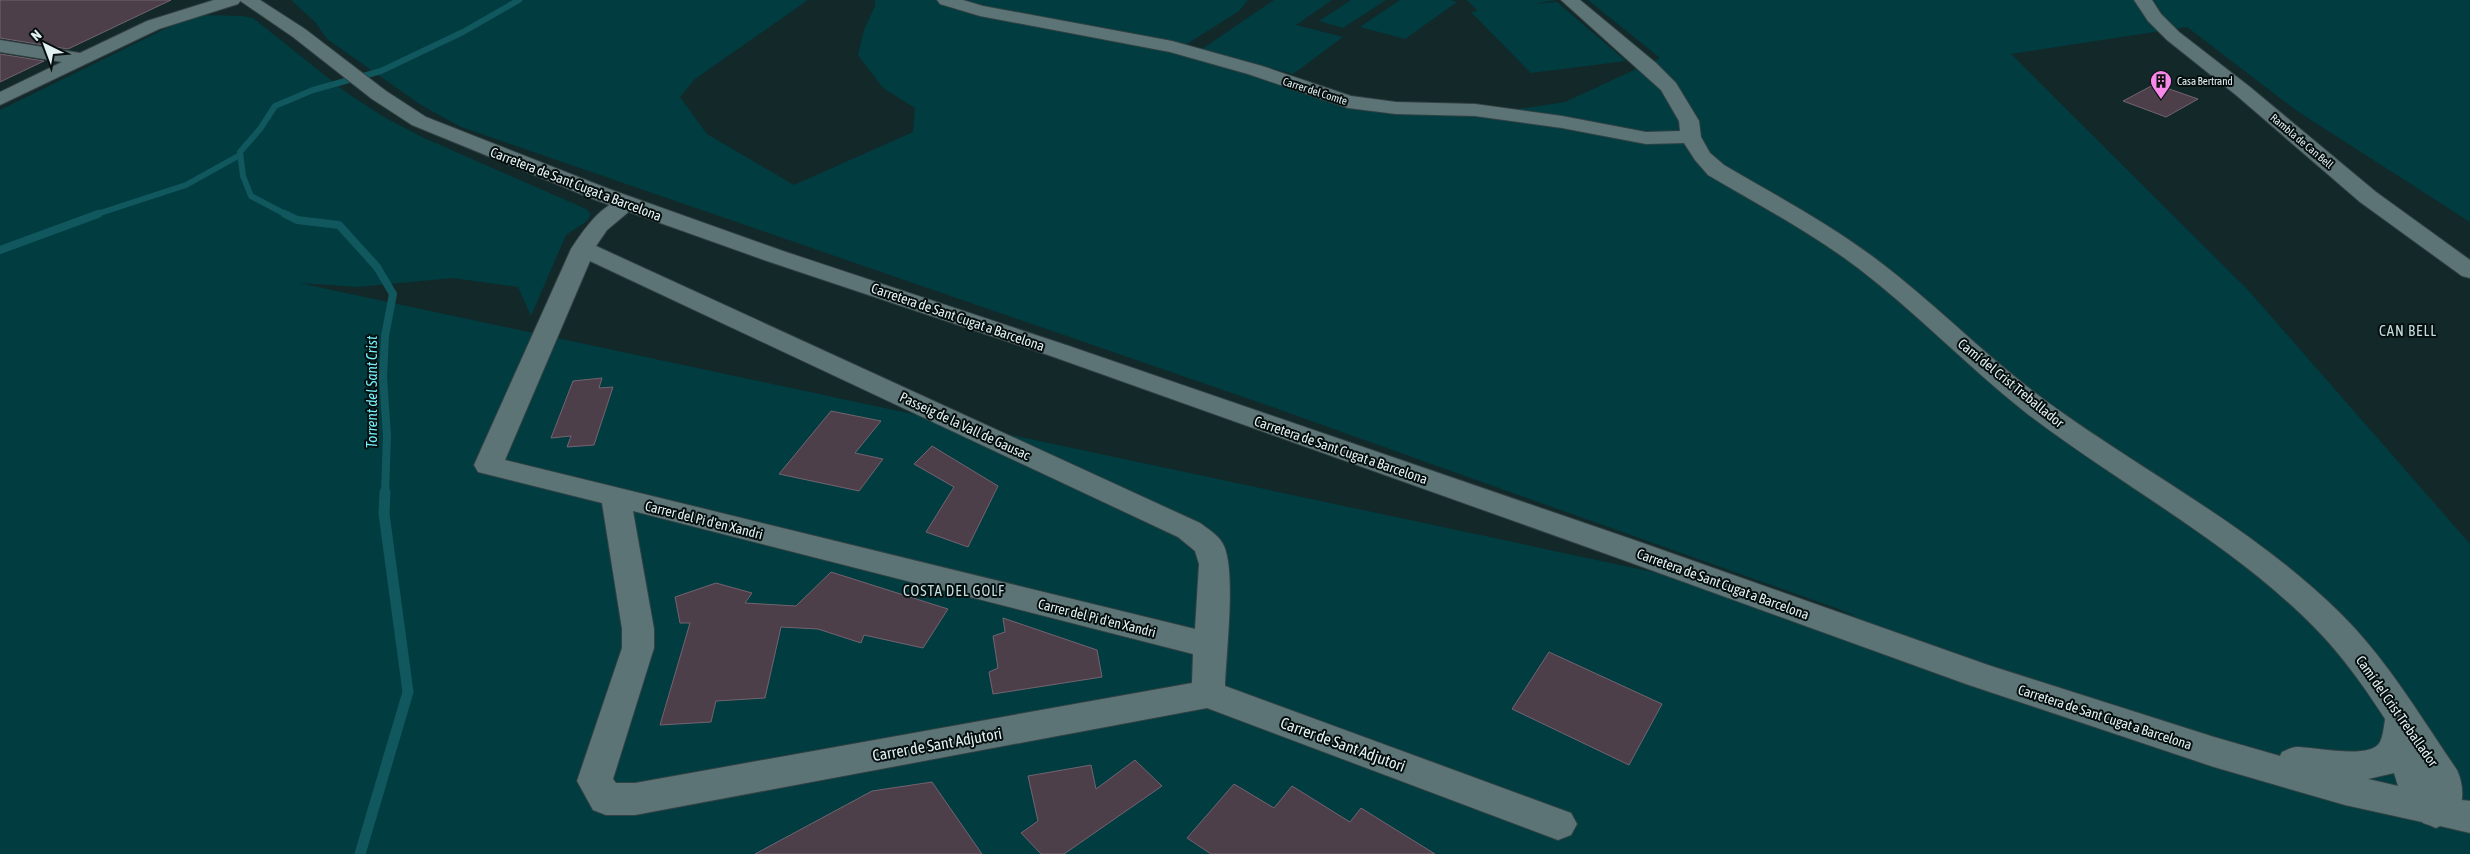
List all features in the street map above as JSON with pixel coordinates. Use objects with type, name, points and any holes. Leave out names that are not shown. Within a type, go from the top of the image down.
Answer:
[{"type":"street","points":[[0,99],[198,2],[232,0]]},
{"type":"street","name":"Carretera de Sant Cugat a Barcelona","points":[[248,0],[269,5],[299,33],[379,95],[432,128],[627,204],[774,256],[1060,351],[1626,549],[1978,675],[2214,752],[2345,790],[2455,803]]},
{"type":"street","name":"Carrer del Comte","points":[[946,0],[980,11],[1172,47],[1255,70],[1348,102],[1396,108],[1475,110],[1562,122],[1646,138],[1691,137]]},
{"type":"street","name":"Camí del Crist Treballador","points":[[1570,0],[1649,66],[1669,87],[1689,121],[1691,137],[1702,156],[1716,170],[1824,234],[1865,262],[1916,302],[1994,374],[2038,408],[2221,533],[2281,580],[2327,620],[2365,662],[2401,718]]},
{"type":"street","name":"Rambla de Can Bell","points":[[2143,0],[2164,29],[2243,91],[2368,197],[2470,271]]},
{"type":"street","points":[[198,2],[269,5]]},
{"type":"street","points":[[0,46],[81,59]]},
{"type":"street","name":"Carrer del Pi d'en Xandri","points":[[627,204],[599,225],[583,249],[488,466],[1212,646]]},
{"type":"street","name":"Passeig de la Vall de Gausac","points":[[583,249],[1189,530],[1209,546],[1214,564],[1212,646],[1208,694]]},
{"type":"street","name":"Carrer de Sant Adjutori","points":[[616,498],[638,629],[638,648],[595,781],[606,799],[635,799],[1208,694],[1558,824]]},
{"type":"street","points":[[2214,752],[2323,765],[2357,767],[2385,761],[2397,746],[2401,718]]},
{"type":"street","points":[[2401,718],[2412,774],[2418,788],[2455,803]]},
{"type":"shaded area","points":[[291,0],[808,0],[695,79],[680,97],[707,134],[794,185],[913,132],[915,108],[883,88],[858,55],[864,30],[875,6],[875,0],[1248,0],[1239,11],[1179,49],[1348,102],[1475,110],[1465,117],[1565,102],[1660,58],[1588,0],[2470,0],[2470,222],[2297,111],[2187,27],[2011,54],[2249,291],[2470,544],[2470,854],[0,854],[0,110],[183,20],[203,15],[253,18],[347,93],[384,117],[422,137],[586,209],[591,214],[587,221],[566,235],[531,316],[518,287],[453,278],[358,287],[299,283],[1855,615],[1255,401],[461,127],[421,105],[327,39],[315,22]]},
{"type":"shaded area","points":[[1274,0],[1332,0],[1296,25],[1343,37],[1293,74],[1202,49]]},
{"type":"shaded area","points":[[1351,0],[1386,0],[1343,28],[1319,21]]},
{"type":"shaded area","points":[[1400,0],[1450,0],[1457,2],[1405,39],[1360,27]]},
{"type":"shaded area","points":[[1467,0],[1556,0],[1534,4],[1557,2],[1626,61],[1531,73],[1471,12],[1478,11]]},
{"type":"building","points":[[0,0],[171,0],[68,49],[0,38]]},
{"type":"building","points":[[0,54],[44,61],[0,82]]},
{"type":"building","name":"Casa Bertrand","points":[[2155,84],[2198,99],[2166,117],[2123,101]]},
{"type":"building","points":[[602,378],[599,388],[613,387],[594,445],[567,447],[571,436],[551,438],[573,381]]},
{"type":"building","points":[[831,411],[881,421],[855,453],[883,459],[859,491],[779,474]]},
{"type":"building","points":[[932,446],[998,486],[968,547],[926,532],[954,487],[914,464]]},
{"type":"building","points":[[831,572],[948,609],[923,648],[864,635],[861,643],[818,629],[781,627],[765,698],[716,701],[711,722],[660,725],[690,623],[680,623],[675,597],[716,583],[752,593],[745,603],[796,606]]},
{"type":"building","points":[[1003,618],[1097,650],[1102,677],[993,694],[989,672],[998,668],[993,636],[1005,632]]},
{"type":"building","points":[[1549,652],[1662,704],[1629,765],[1512,709]]},
{"type":"building","points":[[1135,760],[1162,786],[1064,854],[1041,854],[1021,833],[1038,821],[1028,776],[1091,765],[1096,789]]},
{"type":"building","points":[[932,782],[982,854],[755,854],[872,791]]},
{"type":"building","points":[[1234,784],[1274,808],[1292,786],[1350,822],[1361,808],[1435,854],[1211,854],[1187,838]]},
{"type":"waterway","name":"Torrent del Sant Crist","points":[[287,215],[251,196],[243,176],[240,152],[260,129],[275,106],[313,90],[381,71],[463,32],[519,0]]},
{"type":"waterway","points":[[94,215],[186,185],[240,155]]},
{"type":"waterway","points":[[0,250],[98,214]]},
{"type":"waterway","name":"Torrent del Sant Crist","points":[[287,215],[297,220],[339,225],[377,267],[393,294],[385,336],[383,377],[387,436],[385,493]]},
{"type":"waterway","name":"Torrent del Sant Crist","points":[[360,854],[408,692],[384,514],[385,492]]},
{"type":"place","name":"Casa Bertrand","points":[[2161,100]]},
{"type":"district","name":"CAN BELL","points":[[2408,331]]},
{"type":"district","name":"COSTA DEL GOLF","points":[[954,591]]}]
